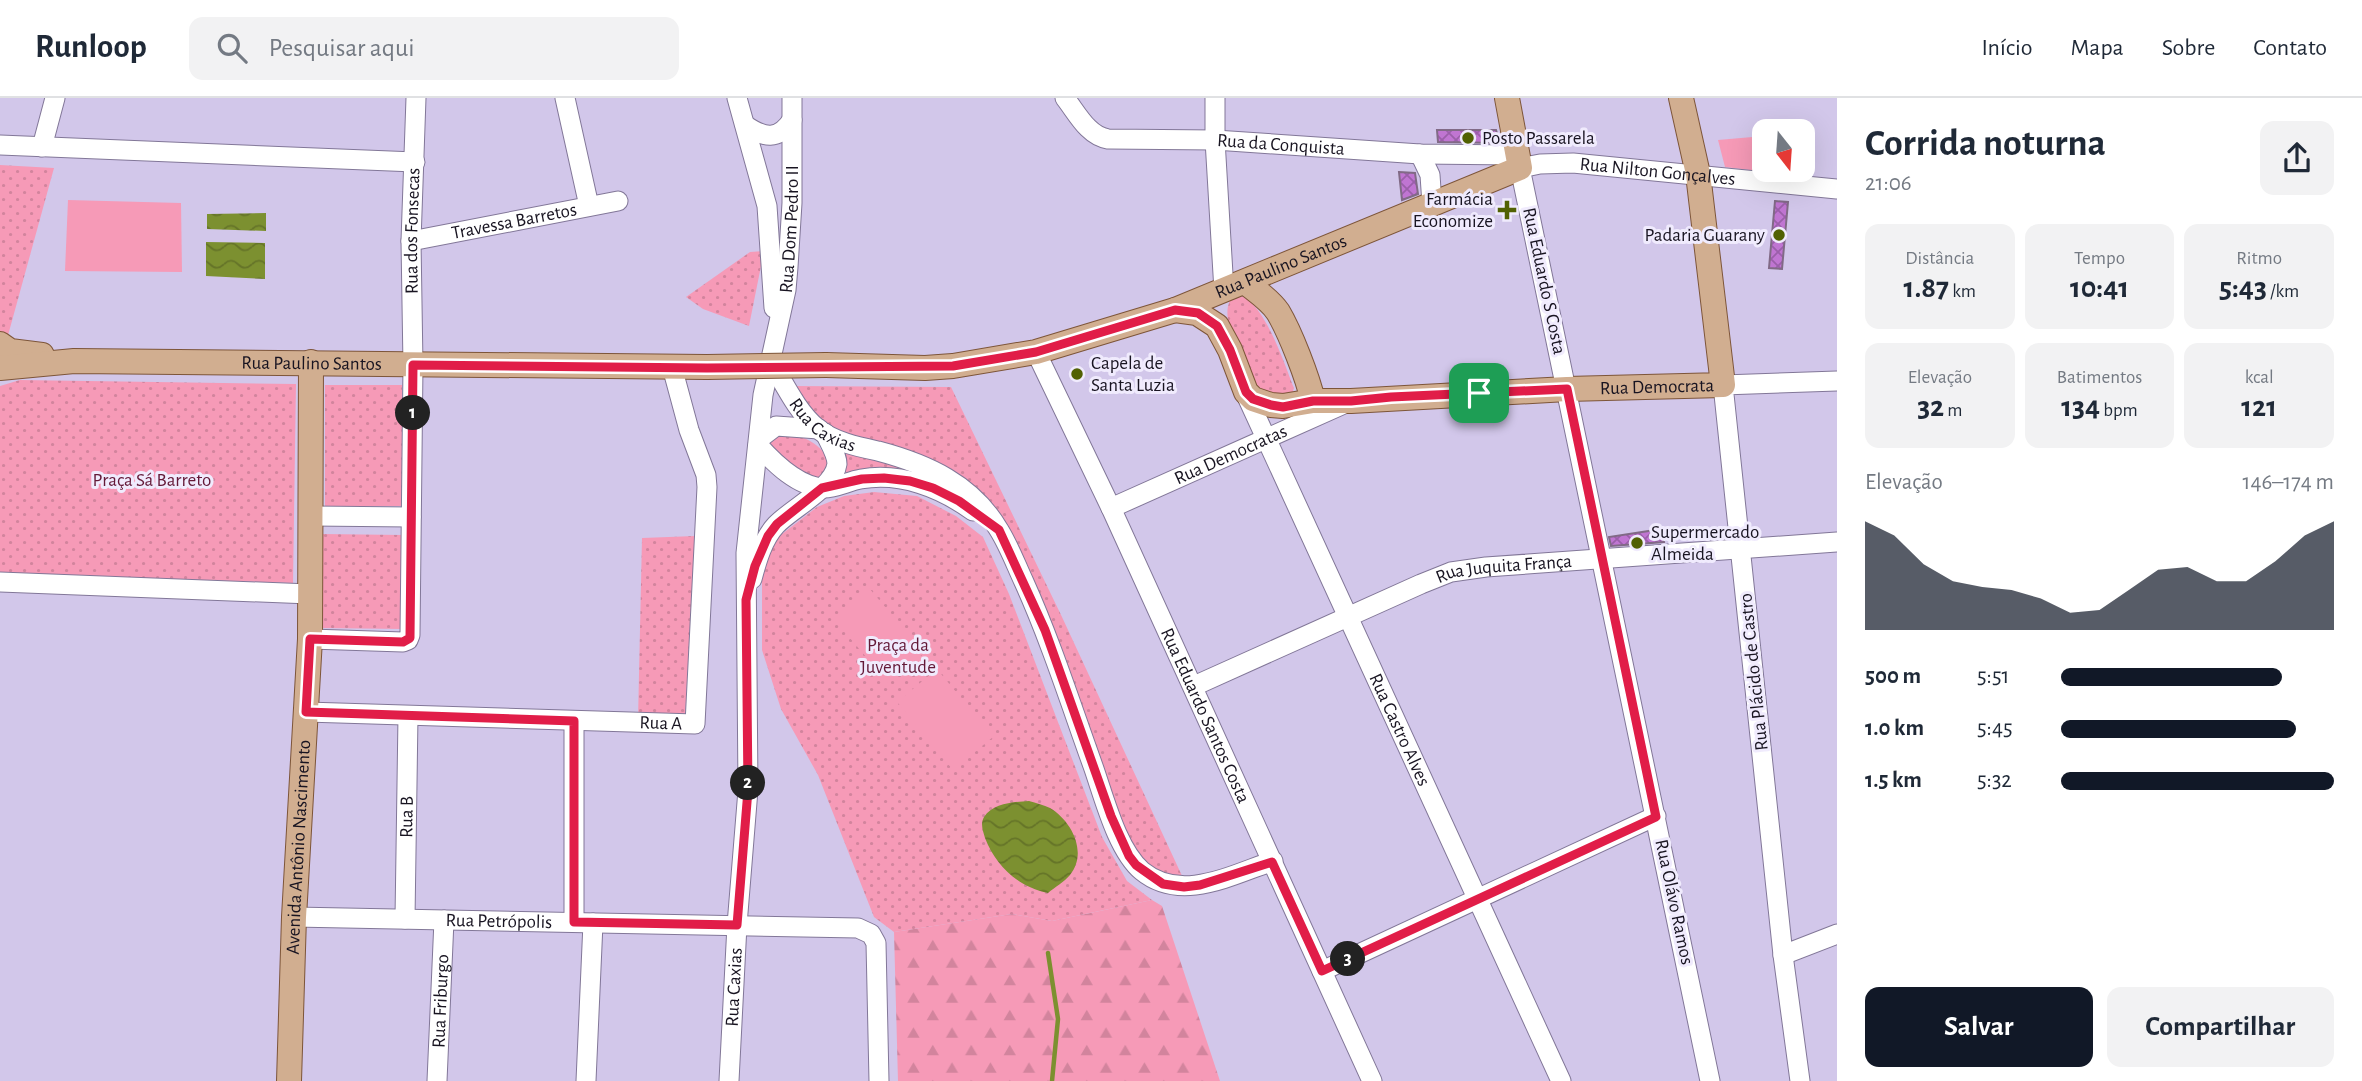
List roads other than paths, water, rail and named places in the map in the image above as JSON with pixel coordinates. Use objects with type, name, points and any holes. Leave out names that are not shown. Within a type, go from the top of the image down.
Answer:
[{"type":"main road","points":[[1507,98],[1518,161]]},
{"type":"main road","name":"Rua Plácido de Castro","points":[[1681,98],[1698,174],[1723,385]]},
{"type":"main road","name":"Rua Paulino Santos","points":[[0,368],[74,361],[707,368],[953,366],[1036,352],[1175,310],[1432,204],[1518,161]]},
{"type":"main road","points":[[1230,350],[1235,286],[1265,298],[1278,312],[1310,384],[1313,401]]},
{"type":"main road","points":[[1175,310],[1198,313],[1217,326],[1230,350],[1240,380]]},
{"type":"main road","name":"Rua Paulino Santos","points":[[0,344],[10,351],[74,361]]},
{"type":"main road","name":"Avenida Antônio Nascimento","points":[[289,1081],[294,917],[310,639],[312,362]]},
{"type":"main road","name":"Rua Democrata","points":[[1240,380],[1253,399],[1283,407],[1313,401],[1391,397],[1723,385]]},
{"type":"street","points":[[42,147],[55,98]]},
{"type":"street","name":"Rua dos Fonsecas","points":[[413,365],[411,241],[416,98]]},
{"type":"street","points":[[565,98],[589,206]]},
{"type":"street","points":[[737,98],[767,206],[775,337]]},
{"type":"street","name":"Rua Dom Pedro II","points":[[746,600],[746,553],[758,442],[770,360],[786,290],[792,203],[792,98]]},
{"type":"street","name":"Rua da Conquista","points":[[1065,98],[1091,132],[1100,138],[1215,140],[1518,161]]},
{"type":"street","points":[[1215,98],[1215,140],[1235,286]]},
{"type":"street","points":[[745,125],[762,134],[774,135],[786,128],[792,120]]},
{"type":"street","points":[[0,145],[415,162]]},
{"type":"street","points":[[1420,154],[1430,175],[1432,204]]},
{"type":"street","name":"Rua Nilton Gonçalves","points":[[1518,161],[1540,164],[1573,163],[1837,188]]},
{"type":"street","name":"Rua Eduardo S Costa","points":[[1518,161],[1602,559]]},
{"type":"street","name":"Travessa Barretos","points":[[411,241],[618,201]]},
{"type":"street","name":"Rua Eduardo Santos Costa","points":[[1036,352],[1194,686],[1372,1081]]},
{"type":"street","name":"Rua Caxias","points":[[770,360],[800,410],[822,431],[858,447],[921,463],[946,477],[977,500],[999,530],[1045,630],[1111,816],[1129,856],[1136,865],[1163,884],[1184,887],[1200,885],[1272,862]]},
{"type":"street","points":[[310,639],[408,640],[413,365]]},
{"type":"street","name":"Rua A","points":[[306,712],[696,724],[707,487],[706,475],[689,430],[672,367]]},
{"type":"street","name":"Rua Castro Alves","points":[[1240,380],[1561,1081]]},
{"type":"street","name":"Rua Democrata","points":[[1723,385],[1837,381]]},
{"type":"street","name":"Rua Plácido de Castro","points":[[1723,385],[1783,955],[1800,1081]]},
{"type":"street","name":"Rua Democratas","points":[[1111,508],[1351,401]]},
{"type":"street","points":[[746,600],[755,566],[768,536],[777,524],[822,488],[837,464],[822,431],[776,426],[758,442],[774,463],[789,474],[822,488]]},
{"type":"street","name":"Rua Caxias","points":[[822,488],[873,478],[910,481],[933,488],[959,501],[999,530]]},
{"type":"street","points":[[312,516],[411,517]]},
{"type":"street","name":"Rua Juquita França","points":[[1194,686],[1451,572],[1486,567],[1837,542]]},
{"type":"street","name":"Rua Olávo Ramos","points":[[1602,559],[1710,1081]]},
{"type":"street","points":[[0,582],[310,594]]},
{"type":"street","name":"Rua Caxias","points":[[729,1081],[737,925],[748,790],[746,600]]},
{"type":"street","name":"Rua B","points":[[404,919],[408,716]]},
{"type":"street","points":[[574,721],[584,923],[586,1081]]},
{"type":"street","points":[[1322,971],[1656,817]]},
{"type":"street","name":"Rua Petrópolis","points":[[294,917],[858,928],[871,934],[877,953],[879,1081]]},
{"type":"street","name":"Rua Friburgo","points":[[438,1081],[444,920]]},
{"type":"street","points":[[1783,955],[1837,934]]},
{"type":"water","points":[[266,213],[266,231],[207,229],[207,214]]},
{"type":"water","points":[[206,242],[265,243],[265,279],[206,276]]},
{"type":"water","points":[[1029,801],[1048,807],[1058,814],[1075,838],[1078,857],[1075,866],[1070,875],[1048,893],[1027,886],[1009,874],[995,858],[983,830],[982,822],[988,812],[1004,804]]},
{"type":"waterway","points":[[1048,953],[1058,1019],[1052,1081]]},
{"type":"place","name":"Posto Passarela","points":[[1468,138]]},
{"type":"place","name":"Farmácia Economize","points":[[1507,210]]},
{"type":"place","name":"Padaria Guarany","points":[[1779,235]]},
{"type":"place","name":"Capela de Santa Luzia","points":[[1077,374]]},
{"type":"place","name":"Supermercado Almeida","points":[[1637,543]]},
{"type":"park label","name":"Praça Sá Barreto","points":[[152,480]]},
{"type":"park label","name":"Praça da Juventude","points":[[898,656]]}]
